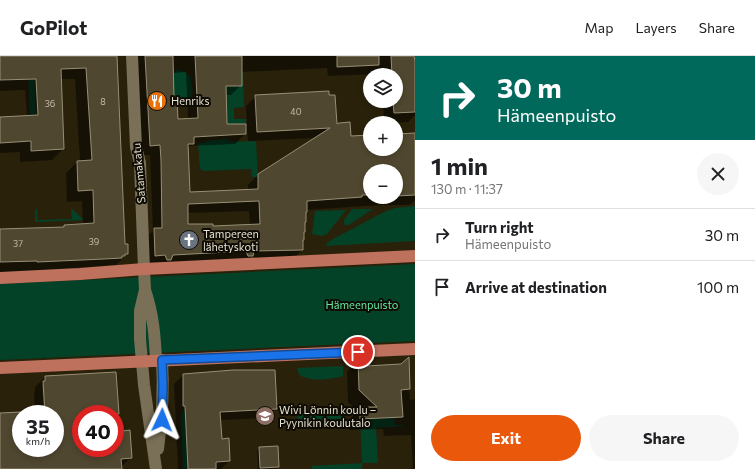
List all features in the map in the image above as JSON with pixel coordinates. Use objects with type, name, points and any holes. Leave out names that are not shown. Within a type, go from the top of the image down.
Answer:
[{"type":"main road","points":[[0,278],[80,274],[144,268],[415,256]]},
{"type":"main road","points":[[0,368],[415,349]]},
{"type":"street","name":"Satamakatu","points":[[132,56],[136,147],[140,163],[145,290],[151,310],[163,385],[162,420],[156,466]]},
{"type":"street","name":"Satamakatu","points":[[145,290],[140,311],[142,362],[156,466]]},
{"type":"green space","points":[[225,69],[240,71],[243,73],[244,107],[234,108],[234,119],[246,119],[246,124],[237,124],[228,134]]},
{"type":"green space","points":[[176,70],[182,71],[189,75],[191,80],[192,96],[188,106],[184,105],[174,96],[173,76]]},
{"type":"green space","points":[[28,73],[34,73],[37,141],[31,141]]},
{"type":"green space","points":[[228,139],[229,142],[256,141],[258,177],[252,177],[251,169],[203,171],[200,169],[198,143]]},
{"type":"green space","points":[[415,206],[415,241],[326,246],[327,243],[333,239],[386,211],[395,208]]},
{"type":"green space","points":[[71,208],[84,220],[35,222],[35,210],[37,209],[38,220],[72,219]]},
{"type":"green space","points":[[352,209],[373,209],[349,225],[345,225],[344,220]]},
{"type":"green space","points":[[346,210],[327,234],[322,236],[312,234],[315,211]]},
{"type":"green space","name":"Hämeenpuisto","points":[[415,264],[415,341],[0,360],[0,284]]},
{"type":"green space","points":[[343,366],[343,376],[321,380],[309,379],[299,375],[297,368]]},
{"type":"green space","points":[[184,409],[188,469],[183,469],[181,416]]},
{"type":"green space","points":[[342,411],[343,419],[298,421],[298,413]]},
{"type":"green space","points":[[394,417],[395,425],[403,426],[376,428],[378,463],[362,463],[360,419]]},
{"type":"green space","points":[[362,463],[362,469],[312,469],[311,466]]},
{"type":"building","points":[[0,56],[117,56],[125,244],[128,244],[128,254],[122,256],[122,258],[37,262],[0,262],[0,229],[64,227],[64,225],[94,223],[93,190],[78,191],[77,161],[92,160],[86,68],[61,69],[64,149],[31,151],[31,141],[0,143],[0,117],[38,115],[36,79],[0,80]]},
{"type":"building","points":[[145,56],[173,56],[174,99],[177,100],[178,119],[198,118],[195,56],[242,56],[242,86],[226,86],[227,124],[246,124],[246,134],[194,137],[194,144],[188,144],[190,192],[258,189],[258,174],[330,128],[257,132],[255,95],[329,91],[329,95],[335,95],[337,124],[350,122],[351,136],[363,135],[363,156],[403,156],[403,134],[415,133],[415,195],[403,196],[403,164],[363,164],[362,197],[307,201],[303,250],[254,251],[253,256],[248,256],[246,251],[173,255],[171,260],[167,260],[165,255],[155,256],[154,228],[162,228],[160,145],[150,146]],"holes":[[[259,201],[260,224],[213,226],[213,224],[188,224],[188,204]]]},
{"type":"building","points":[[337,56],[379,56],[379,65],[337,67]]},
{"type":"building","points":[[391,56],[414,56],[415,112],[394,113],[394,108],[403,108],[403,68],[392,68]]},
{"type":"building","points":[[409,357],[410,389],[401,390],[403,417],[360,419],[360,407],[377,407],[359,390],[358,359],[366,366],[401,364]]},
{"type":"building","points":[[233,370],[275,370],[277,409],[220,412],[222,439],[229,438],[230,461],[216,462],[216,469],[188,469],[185,406],[183,406],[183,374]]},
{"type":"building","points":[[116,372],[118,405],[72,405],[72,457],[124,457],[124,431],[130,430],[132,458],[121,459],[122,469],[0,469],[0,413],[12,412],[12,457],[64,457],[64,405],[44,405],[43,381],[45,381],[45,376]]},
{"type":"building","points":[[278,446],[279,467],[260,468],[259,447]]},
{"type":"place","name":"Henriks","points":[[157,101]]},
{"type":"place","name":"Tampereen lähetyskoti","points":[[189,240]]},
{"type":"place","name":"Wivi Lönnin koulu – Pyynikin koulutalo","points":[[265,416]]},
{"type":"route","points":[[162,420],[162,360],[358,352]]}]
